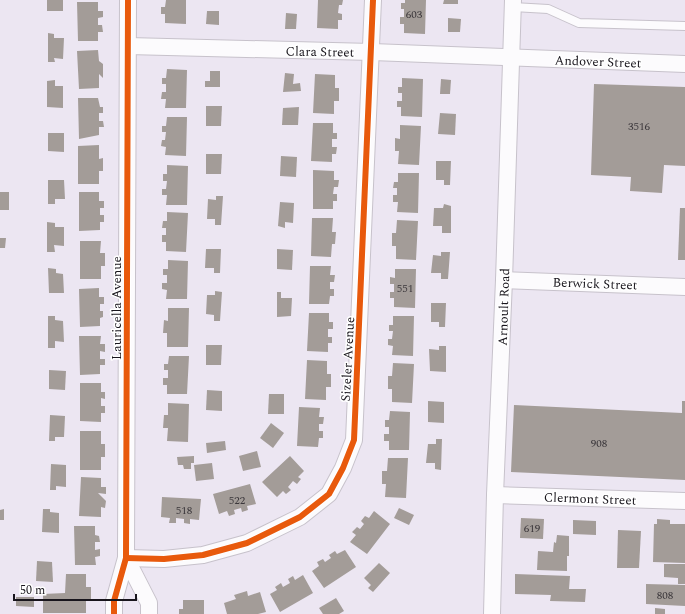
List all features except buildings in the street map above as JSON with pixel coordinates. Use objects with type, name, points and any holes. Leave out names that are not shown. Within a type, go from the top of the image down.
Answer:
[{"type":"street","name":"Lauricella Avenue","points":[[114,614],[114,601],[126,558],[128,0]]},
{"type":"street","name":"Sizeler Avenue","points":[[126,558],[164,559],[203,555],[247,543],[300,517],[329,494],[343,468],[354,440],[372,52],[373,0]]},
{"type":"street","name":"Arnoult Road","points":[[492,614],[513,4]]},
{"type":"street","name":"Clara Street","points":[[128,46],[372,52],[512,58]]},
{"type":"street","name":"Andover Street","points":[[512,58],[685,64]]},
{"type":"street","name":"Berwick Street","points":[[504,280],[685,287]]},
{"type":"street","name":"Clermont Street","points":[[495,495],[685,501]]},
{"type":"street","name":"Lauricella Avenue","points":[[126,558],[149,603],[149,614]]},
{"type":"lane","points":[[513,4],[548,9],[579,23],[685,26]]},
{"type":"cycle path","points":[[114,614],[114,601],[126,558],[128,0]]},
{"type":"cycle path","points":[[126,558],[164,559],[203,555],[247,543],[300,517],[329,494],[343,468],[354,440],[373,0]]}]
